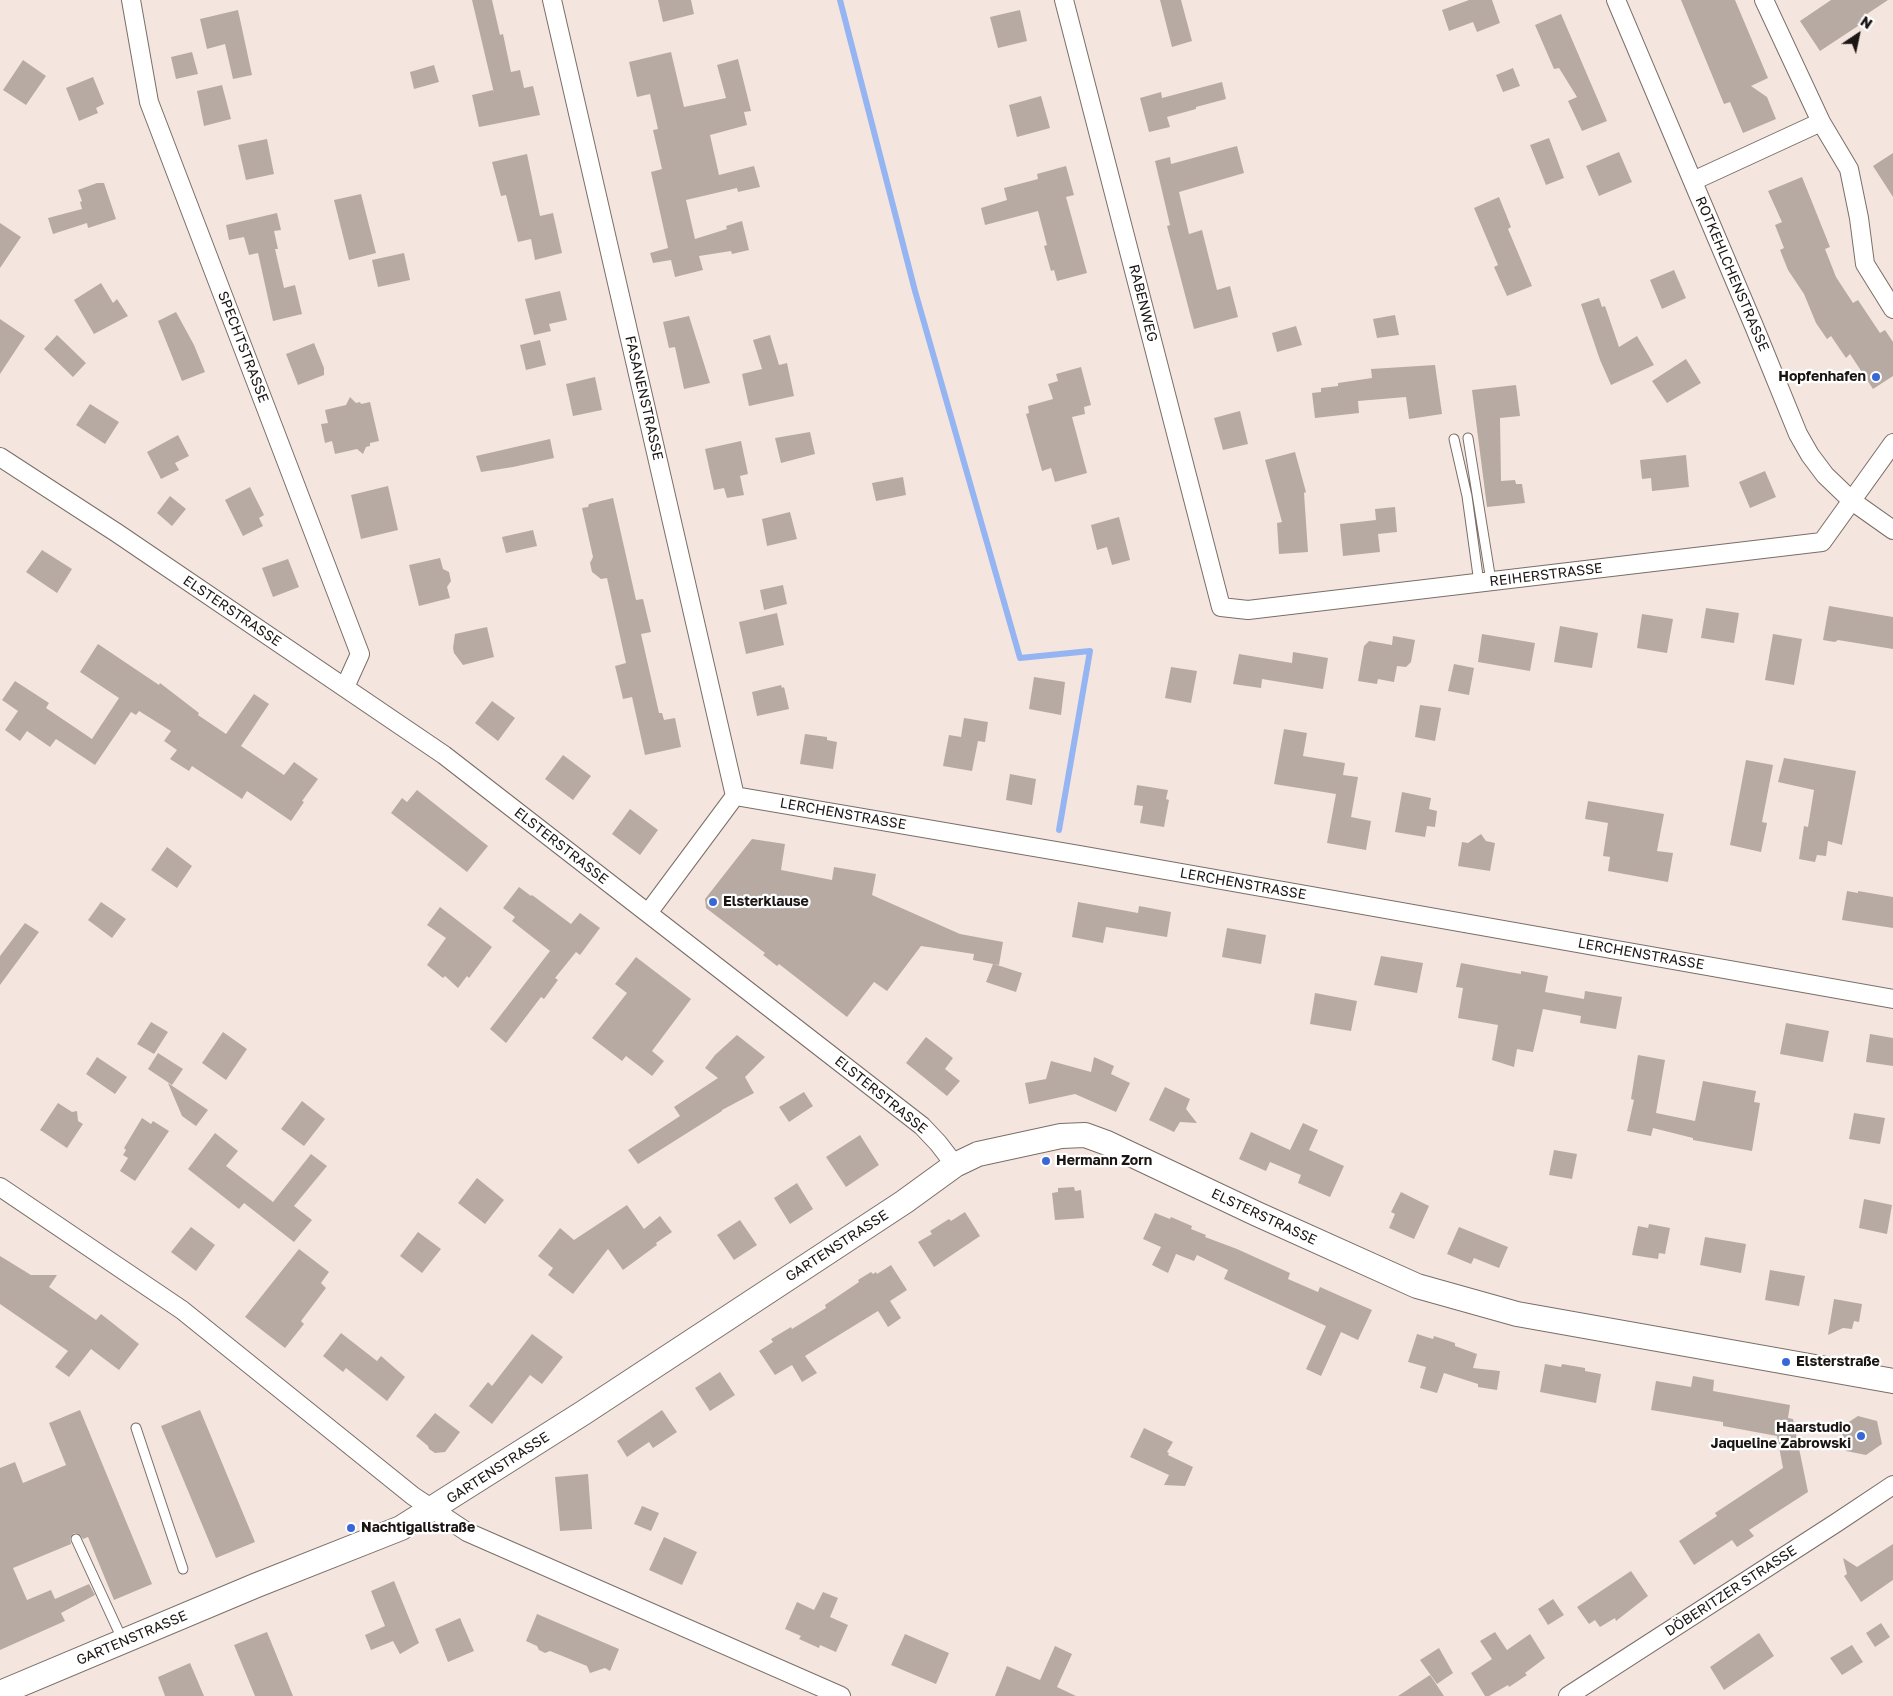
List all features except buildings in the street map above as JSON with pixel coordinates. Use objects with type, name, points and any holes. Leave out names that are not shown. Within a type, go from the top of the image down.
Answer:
[{"type":"street","points":[[116,0],[132,5]]},
{"type":"street","name":"FASANENSTRASSE","points":[[552,0],[735,796]]},
{"type":"street","name":"RABENWEG","points":[[1064,0],[1221,606]]},
{"type":"street","name":"ROTKEHLCHENSTRASSE","points":[[1616,0],[1798,434],[1816,464],[1852,501],[1893,530]]},
{"type":"street","points":[[1764,0],[1821,122],[1849,169],[1859,218],[1865,264],[1893,308]]},
{"type":"street","name":"SPECHTSTRASSE","points":[[132,5],[149,102],[360,654],[345,687]]},
{"type":"street","name":"ROTKEHLCHENSTRASSE","points":[[1693,181],[1821,122]]},
{"type":"street","name":"REIHERSTRASSE","points":[[1221,606],[1248,610],[1822,542],[1893,443]]},
{"type":"street","name":"ELSTERSTRASSE","points":[[0,457],[444,755],[922,1126],[938,1143],[955,1166],[978,1154],[1061,1136],[1085,1135],[1107,1143],[1257,1214],[1418,1286],[1517,1314],[1893,1381]]},
{"type":"street","points":[[648,913],[735,796]]},
{"type":"street","name":"LERCHENSTRASSE","points":[[735,796],[1893,999]]},
{"type":"street","name":"GARTENSTRASSE","points":[[0,1694],[257,1585],[401,1528],[583,1413],[904,1202],[955,1166]]},
{"type":"street","points":[[0,1187],[182,1310],[413,1496],[467,1532],[834,1695]]},
{"type":"street","name":"DÖBERITZER STRASSE","points":[[1568,1696],[1836,1524],[1893,1485]]},
{"type":"lane","points":[[1468,438],[1484,582]]},
{"type":"lane","points":[[1454,439],[1484,582]]},
{"type":"lane","points":[[136,1428],[183,1569]]},
{"type":"lane","points":[[76,1539],[123,1641]]},
{"type":"waterway","points":[[840,0],[915,291],[1020,658],[1090,651],[1059,830]]},
{"type":"place","name":"Hopfenhafen","points":[[1876,377]]},
{"type":"place","name":"Elsterklause","points":[[713,902]]},
{"type":"place","name":"Hermann Zorn","points":[[1046,1161]]},
{"type":"place","name":"Elsterstraße","points":[[1786,1362]]},
{"type":"place","name":"Haarstudio Jaqueline Zabrowski","points":[[1861,1436]]},
{"type":"place","name":"Nachtigallstraße","points":[[351,1528]]}]
